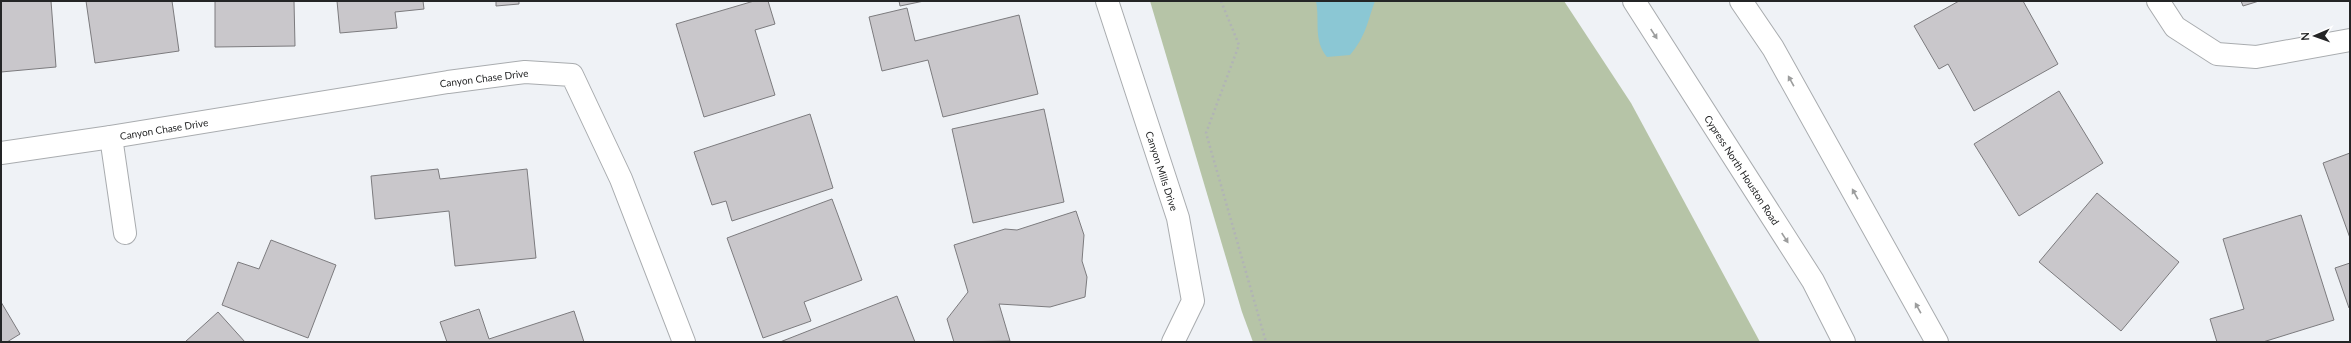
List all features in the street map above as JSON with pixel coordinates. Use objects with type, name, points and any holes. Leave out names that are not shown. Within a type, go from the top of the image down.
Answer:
[{"type":"street","name":"Canyon Mills Drive","points":[[1107,1],[1178,218],[1193,301],[1173,342]]},
{"type":"street","name":"Cypress North Houston Road","points":[[1634,1],[1813,281],[1844,342]]},
{"type":"street","points":[[1742,1],[1773,48],[1937,342]]},
{"type":"street","points":[[2158,1],[2176,27],[2217,54],[2256,57],[2350,40]]},
{"type":"street","name":"Canyon Chase Drive","points":[[1,153],[111,137],[448,82],[525,72],[572,75],[621,179],[684,342]]},
{"type":"street","name":"Canyon Chase Drive","points":[[111,137],[125,233]]},
{"type":"path","points":[[1221,1],[1239,45],[1206,133],[1266,342]]},
{"type":"green space","points":[[1150,1],[1564,1],[1631,103],[1760,342],[1253,342],[1242,312]]},
{"type":"water","points":[[1316,1],[1375,1],[1360,42],[1350,55],[1327,57],[1323,51],[1318,37]]},
{"type":"building","points":[[1,1],[51,1],[56,67],[1,72]]},
{"type":"building","points":[[86,1],[172,1],[179,51],[95,63]]},
{"type":"building","points":[[215,1],[294,1],[295,46],[215,47]]},
{"type":"building","points":[[337,1],[423,1],[424,9],[395,12],[397,28],[340,33]]},
{"type":"building","points":[[496,1],[519,1],[519,4],[496,6]]},
{"type":"building","points":[[754,1],[768,1],[775,24],[755,30],[775,95],[704,117],[676,24]]},
{"type":"building","points":[[899,1],[924,1],[900,6]]},
{"type":"building","points":[[1959,1],[2023,1],[2058,64],[1974,111],[1948,64],[1939,69],[1914,26]]},
{"type":"building","points":[[2241,1],[2259,1],[2243,6]]},
{"type":"building","points":[[907,8],[915,41],[1019,15],[1038,94],[943,117],[928,60],[882,71],[869,17]]},
{"type":"building","points":[[2059,91],[2103,163],[2019,216],[1974,144]]},
{"type":"building","points":[[1044,109],[1064,202],[973,223],[952,129]]},
{"type":"building","points":[[810,114],[833,188],[732,221],[726,201],[712,205],[694,152]]},
{"type":"building","points":[[2350,153],[2350,238],[2323,163]]},
{"type":"building","points":[[438,169],[440,179],[527,169],[536,258],[455,266],[449,211],[375,219],[371,176]]},
{"type":"building","points":[[2097,193],[2179,262],[2121,331],[2039,262]]},
{"type":"building","points":[[832,199],[862,280],[804,302],[811,321],[763,338],[727,238]]},
{"type":"building","points":[[1076,211],[1084,235],[1082,261],[1087,277],[1085,297],[1050,307],[999,304],[1010,341],[954,342],[947,319],[968,292],[954,245],[1005,229],[1017,230]]},
{"type":"building","points":[[2301,215],[2334,320],[2263,342],[2217,342],[2210,319],[2244,309],[2223,239]]},
{"type":"building","points":[[271,240],[336,265],[308,338],[222,305],[238,262],[259,269]]},
{"type":"building","points":[[2350,263],[2350,308],[2349,308],[2335,268]]},
{"type":"building","points":[[897,296],[915,342],[780,342]]},
{"type":"building","points":[[1,302],[20,334],[7,342],[1,342]]},
{"type":"building","points":[[479,309],[489,339],[574,311],[584,342],[447,342],[440,322]]},
{"type":"building","points":[[218,312],[245,342],[185,342]]}]
